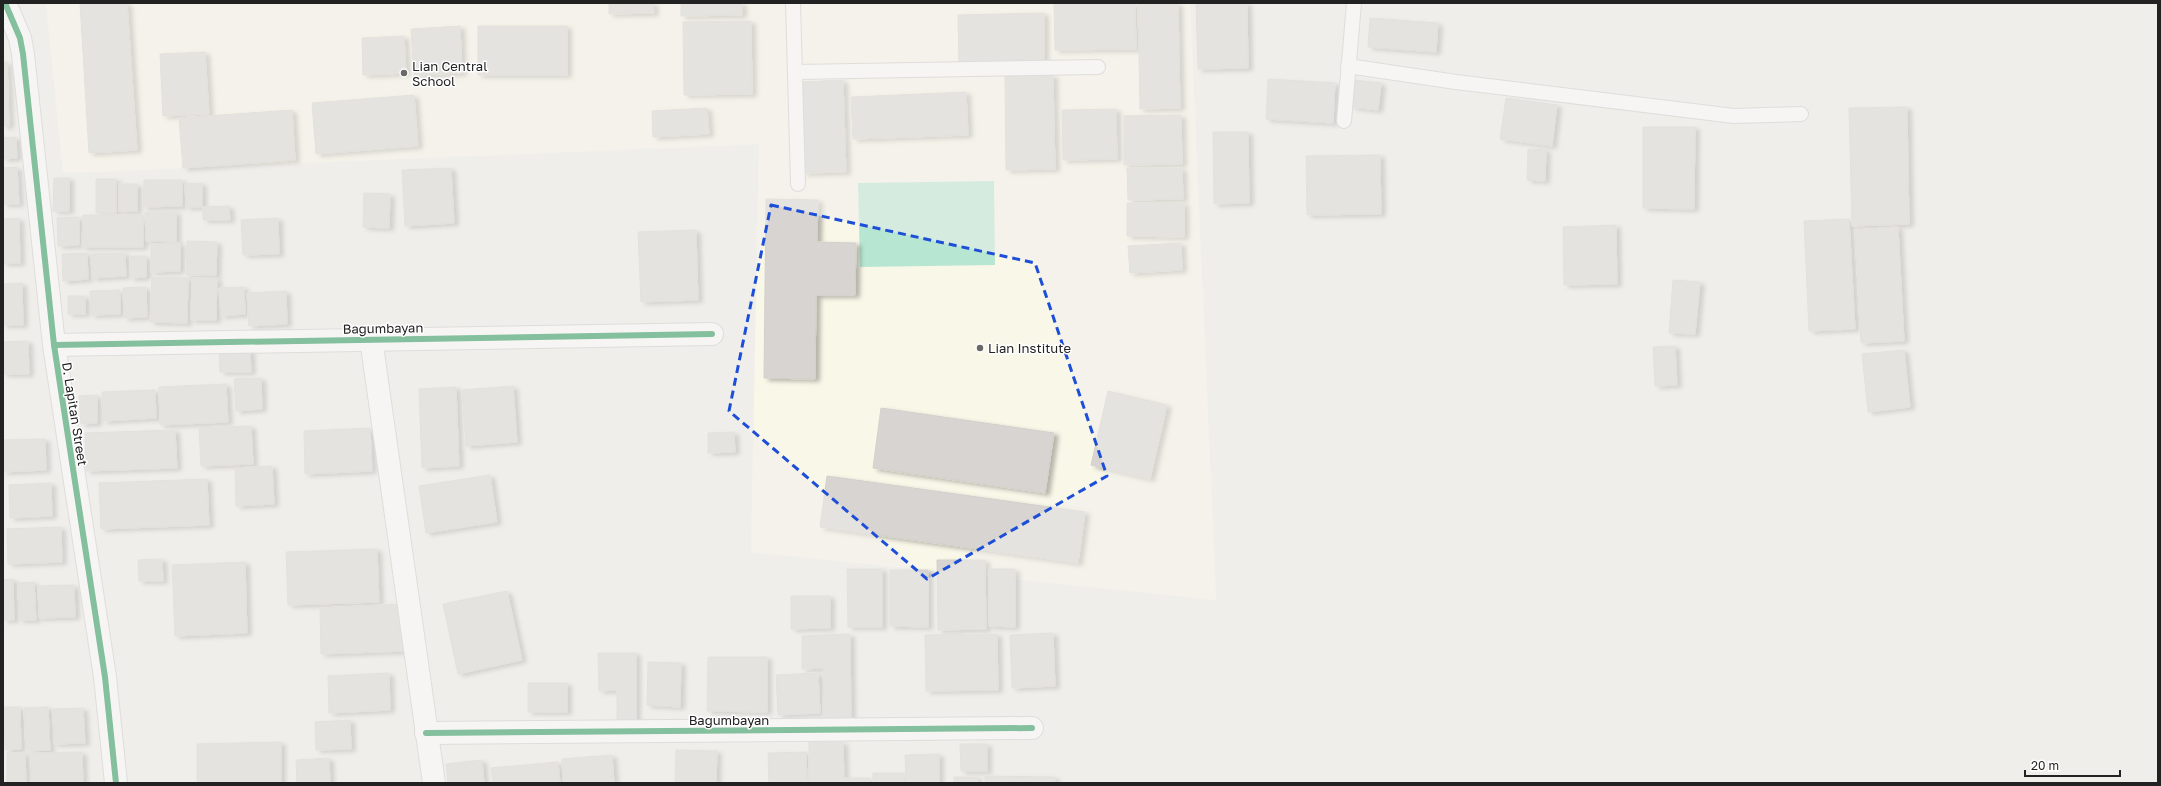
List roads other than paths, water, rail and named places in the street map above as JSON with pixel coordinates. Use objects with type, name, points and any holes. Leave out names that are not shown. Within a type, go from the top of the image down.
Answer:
[{"type":"street","name":"D. Lapitan Street","points":[[5,3],[20,38],[23,54],[54,345],[104,677],[116,783]]},
{"type":"street","name":"Bagumbayan","points":[[54,345],[712,334]]},
{"type":"street","name":"Bagumbayan","points":[[372,339],[434,783]]},
{"type":"street","name":"Bagumbayan","points":[[426,733],[1032,728]]},
{"type":"lane","points":[[793,3],[798,184]]},
{"type":"lane","points":[[1344,121],[1354,3]]},
{"type":"lane","points":[[1348,66],[1456,82],[1734,116],[1801,114]]},
{"type":"lane","points":[[795,72],[1098,67]]},
{"type":"place","name":"Lian Central School","points":[[404,73]]},
{"type":"place","name":"Lian Institute","points":[[980,348]]}]
